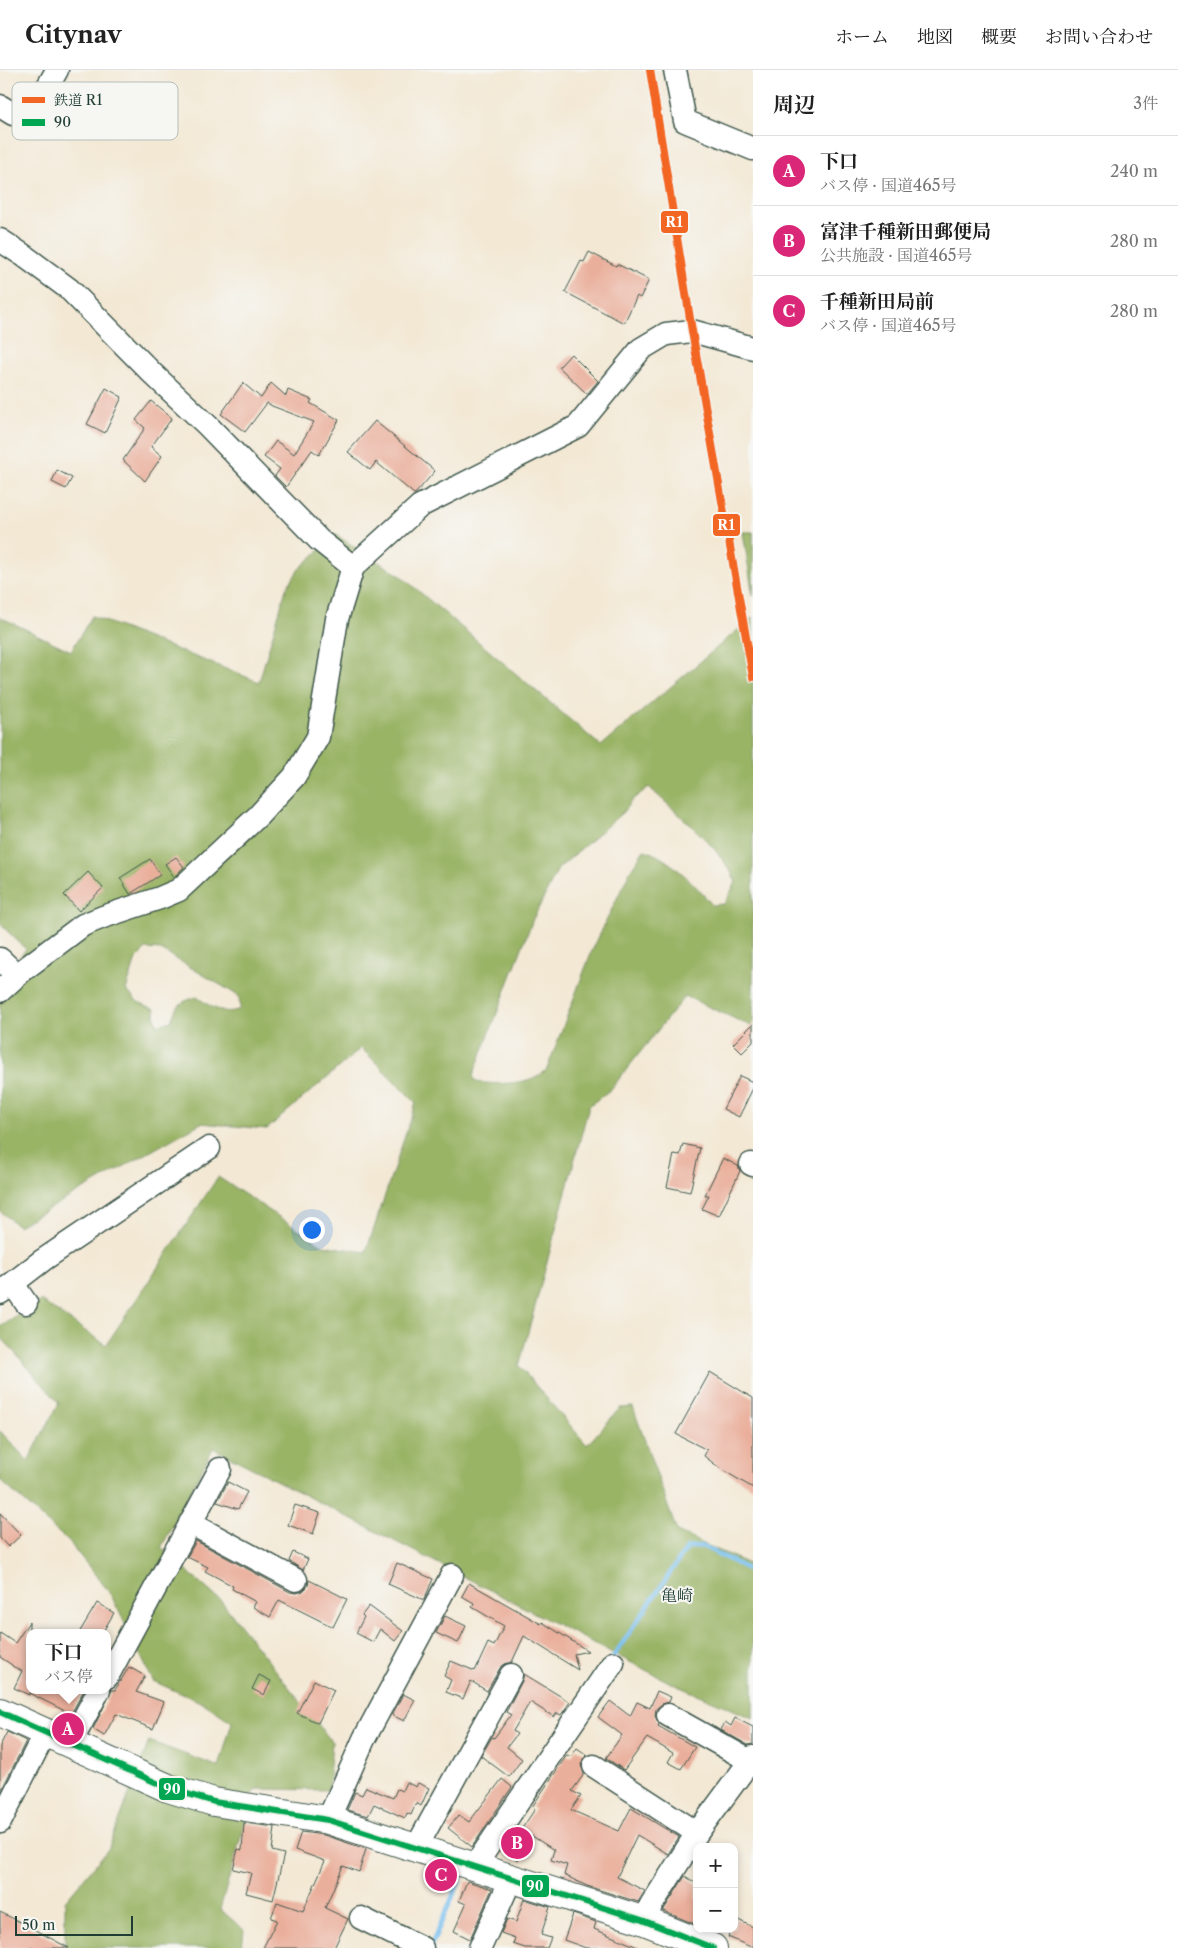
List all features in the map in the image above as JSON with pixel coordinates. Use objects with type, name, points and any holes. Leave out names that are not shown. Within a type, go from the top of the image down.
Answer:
[{"type":"highway","points":[[0,1712],[168,1788],[214,1802],[328,1820],[642,1920],[713,1948]]},
{"type":"street","points":[[50,82],[57,70]]},
{"type":"street","points":[[675,70],[685,121],[753,149]]},
{"type":"street","points":[[0,106],[12,113]]},
{"type":"street","points":[[0,240],[69,289],[153,374],[208,426],[319,540],[354,567]]},
{"type":"street","points":[[0,991],[17,975],[83,926],[179,890],[258,816],[294,777],[318,737],[337,619],[354,567],[420,506],[578,426],[642,349],[666,334],[692,331],[753,348]]},
{"type":"street","points":[[0,959],[17,975]]},
{"type":"street","points":[[26,1303],[6,1288],[108,1215],[209,1148]]},
{"type":"street","points":[[111,1670],[220,1469]]},
{"type":"street","points":[[190,1523],[296,1580]]},
{"type":"street","points":[[328,1820],[364,1739],[452,1575]]},
{"type":"street","points":[[474,1867],[613,1663]]},
{"type":"street","points":[[416,1848],[511,1675]]},
{"type":"street","points":[[70,1744],[97,1694]]},
{"type":"street","points":[[642,1920],[697,1833],[751,1759],[668,1715]]},
{"type":"street","points":[[0,1822],[45,1732]]},
{"type":"street","points":[[594,1766],[697,1833]]},
{"type":"street","points":[[480,1948],[511,1879]]},
{"type":"street","points":[[361,1918],[421,1948]]},
{"type":"green space","points":[[743,532],[753,532],[753,596]]},
{"type":"green space","points":[[336,535],[401,576],[601,746],[753,617],[753,1027],[685,996],[611,1089],[589,1106],[519,1366],[587,1445],[620,1408],[633,1407],[677,1532],[753,1566],[753,1718],[673,1684],[213,1448],[161,1548],[222,1602],[332,1742],[328,1790],[255,1789],[220,1909],[244,1930],[242,1948],[65,1948],[65,1901],[109,1848],[149,1741],[219,1767],[232,1722],[205,1704],[153,1681],[110,1593],[69,1542],[0,1480],[0,1431],[28,1461],[59,1403],[0,1336],[0,1327],[41,1301],[106,1345],[218,1177],[322,1245],[366,1252],[416,1103],[361,1048],[267,1129],[201,1123],[18,1226],[0,1211],[0,981],[26,949],[0,924],[0,617],[71,651],[92,616],[259,682],[286,589],[299,569]],"holes":[[[649,787],[709,844],[729,869],[736,882],[724,904],[712,905],[699,889],[673,865],[644,850],[630,871],[591,953],[547,1069],[533,1078],[514,1083],[476,1082],[473,1076],[533,919],[558,869],[623,812],[633,799]],[[146,949],[161,950],[239,996],[240,1009],[223,1011],[197,997],[180,1004],[171,1021],[158,1025],[155,1018],[155,1009],[138,1002],[126,990],[136,959]]]},
{"type":"building","points":[[589,252],[649,280],[640,298],[637,296],[624,323],[565,292],[581,261],[584,262]]},
{"type":"building","points":[[571,354],[598,381],[587,394],[559,367]]},
{"type":"building","points":[[243,383],[261,398],[271,383],[286,396],[288,390],[312,400],[310,403],[339,420],[319,455],[312,450],[286,487],[275,476],[280,469],[264,457],[276,441],[294,454],[314,422],[267,403],[245,432],[221,414]]},
{"type":"building","points":[[106,388],[122,397],[105,433],[87,424]]},
{"type":"building","points":[[151,401],[172,418],[151,447],[162,456],[145,481],[123,460],[145,428],[136,420]]},
{"type":"building","points":[[375,421],[435,471],[416,493],[414,494],[376,462],[370,470],[348,452]]},
{"type":"building","points":[[57,470],[72,478],[66,489],[52,482]]},
{"type":"building","points":[[176,857],[184,867],[174,877],[165,864]]},
{"type":"building","points":[[150,859],[160,875],[130,894],[120,878]]},
{"type":"building","points":[[88,872],[103,888],[79,911],[64,895]]},
{"type":"building","points":[[753,1024],[753,1042],[742,1053],[733,1044]]},
{"type":"building","points":[[740,1076],[753,1082],[753,1088],[739,1117],[723,1109]]},
{"type":"building","points":[[683,1144],[700,1148],[690,1192],[667,1187],[674,1154],[680,1155]]},
{"type":"building","points":[[723,1158],[738,1166],[740,1171],[719,1216],[702,1209],[709,1195],[705,1195]]},
{"type":"building","points":[[710,1372],[753,1398],[753,1488],[721,1469],[704,1456],[707,1450],[676,1434]]},
{"type":"building","points":[[228,1482],[247,1492],[238,1509],[217,1502]]},
{"type":"building","points":[[295,1505],[320,1513],[313,1534],[288,1525]]},
{"type":"building","points":[[0,1513],[21,1535],[8,1547],[0,1538]]},
{"type":"building","points":[[196,1541],[290,1592],[297,1593],[303,1591],[308,1586],[309,1580],[347,1599],[333,1627],[279,1600],[270,1617],[253,1607],[256,1602],[232,1589],[233,1586],[205,1571],[208,1567],[187,1557]]},
{"type":"building","points":[[293,1552],[308,1559],[303,1570],[289,1561]]},
{"type":"building","points":[[397,1563],[433,1579],[424,1600],[388,1584]]},
{"type":"building","points":[[469,1583],[541,1624],[542,1622],[588,1651],[574,1654],[578,1670],[524,1636],[512,1662],[500,1668],[487,1691],[471,1681],[463,1699],[446,1692],[451,1680],[444,1676],[451,1661],[475,1671],[488,1643],[494,1646],[504,1626],[472,1607],[474,1603],[462,1596]]},
{"type":"building","points":[[97,1603],[114,1613],[104,1629],[81,1629]]},
{"type":"building","points":[[369,1606],[403,1631],[395,1641],[380,1629],[373,1642],[356,1633],[364,1617],[362,1615]]},
{"type":"building","points":[[445,1616],[466,1626],[458,1643],[436,1633]]},
{"type":"building","points":[[29,1622],[29,1629],[26,1629],[26,1694],[14,1688],[22,1671],[0,1657],[0,1633],[15,1643]]},
{"type":"building","points":[[129,1667],[145,1676],[136,1692],[164,1702],[153,1729],[116,1714],[104,1736],[93,1729],[112,1690],[115,1690]]},
{"type":"building","points":[[524,1674],[570,1702],[561,1715],[557,1713],[554,1717],[530,1702],[513,1731],[517,1734],[507,1747],[522,1759],[509,1777],[481,1756],[492,1737],[494,1738],[511,1715],[506,1712]]},
{"type":"building","points":[[259,1675],[271,1681],[264,1695],[252,1689]]},
{"type":"building","points":[[314,1680],[334,1690],[318,1723],[297,1713]]},
{"type":"building","points":[[657,1691],[671,1697],[669,1702],[662,1704],[656,1709],[655,1716],[659,1724],[658,1726],[695,1747],[681,1769],[668,1762],[673,1753],[647,1738],[624,1770],[606,1758],[622,1735],[598,1717],[610,1701],[630,1716],[637,1702],[650,1708]]},
{"type":"building","points":[[31,1694],[82,1694],[71,1714]]},
{"type":"building","points":[[403,1694],[415,1700],[404,1721],[392,1715]]},
{"type":"building","points":[[735,1718],[753,1727],[753,1744],[748,1745],[721,1730],[725,1722],[731,1726]]},
{"type":"building","points":[[7,1732],[26,1741],[0,1793],[0,1746]]},
{"type":"building","points":[[577,1748],[587,1755],[581,1765],[584,1774],[572,1791],[581,1796],[571,1810],[619,1831],[631,1808],[679,1837],[668,1854],[637,1835],[617,1877],[645,1891],[638,1902],[587,1886],[564,1875],[567,1865],[551,1860],[554,1850],[532,1836],[518,1860],[502,1850],[517,1827],[521,1830],[535,1809],[532,1807],[567,1755],[571,1757]]},
{"type":"building","points":[[502,1779],[512,1787],[472,1847],[448,1828],[459,1815],[469,1822]]},
{"type":"building","points":[[406,1782],[416,1787],[418,1783],[429,1788],[421,1806],[416,1803],[411,1815],[407,1813],[405,1818],[374,1804],[368,1816],[347,1810],[355,1792],[362,1795],[366,1787],[393,1798],[397,1789],[402,1791]]},
{"type":"building","points":[[244,1823],[275,1827],[272,1851],[284,1854],[273,1900],[246,1893],[251,1873],[233,1869],[238,1849],[242,1850]]},
{"type":"building","points":[[301,1832],[324,1835],[366,1849],[359,1872],[343,1866],[325,1908],[348,1919],[334,1948],[263,1948],[277,1920],[271,1918],[277,1902],[303,1911],[325,1861],[295,1850]]},
{"type":"building","points":[[685,1876],[693,1881],[693,1923],[663,1911]]},
{"type":"building","points":[[467,1881],[492,1889],[470,1939],[454,1931],[466,1904],[459,1901]]},
{"type":"building","points":[[524,1899],[550,1907],[541,1935],[551,1938],[547,1948],[525,1948],[513,1944],[515,1938],[501,1933],[507,1919],[516,1922]]},
{"type":"building","points":[[0,1912],[16,1920],[69,1948],[0,1948]]},
{"type":"building","points":[[573,1914],[596,1922],[594,1929],[640,1948],[586,1948],[564,1940]]},
{"type":"building","points":[[738,1920],[753,1927],[753,1948],[728,1937],[730,1933],[738,1933]]},
{"type":"waterway","points":[[613,1657],[687,1548],[702,1546],[753,1572]]},
{"type":"waterway","points":[[430,1948],[463,1873]]},
{"type":"rail line","name":"R1","points":[[650,70],[692,331],[753,677]]},
{"type":"transit line","name":"90","points":[[0,1712],[168,1788],[214,1802],[328,1820],[642,1920],[713,1948]]},
{"type":"place","name":"下口","points":[[68,1729]]},
{"type":"place","name":"富津千種新田郵便局","points":[[517,1843]]},
{"type":"place","name":"千種新田局前","points":[[441,1875]]},
{"type":"district","name":"亀崎","points":[[677,1595]]}]
